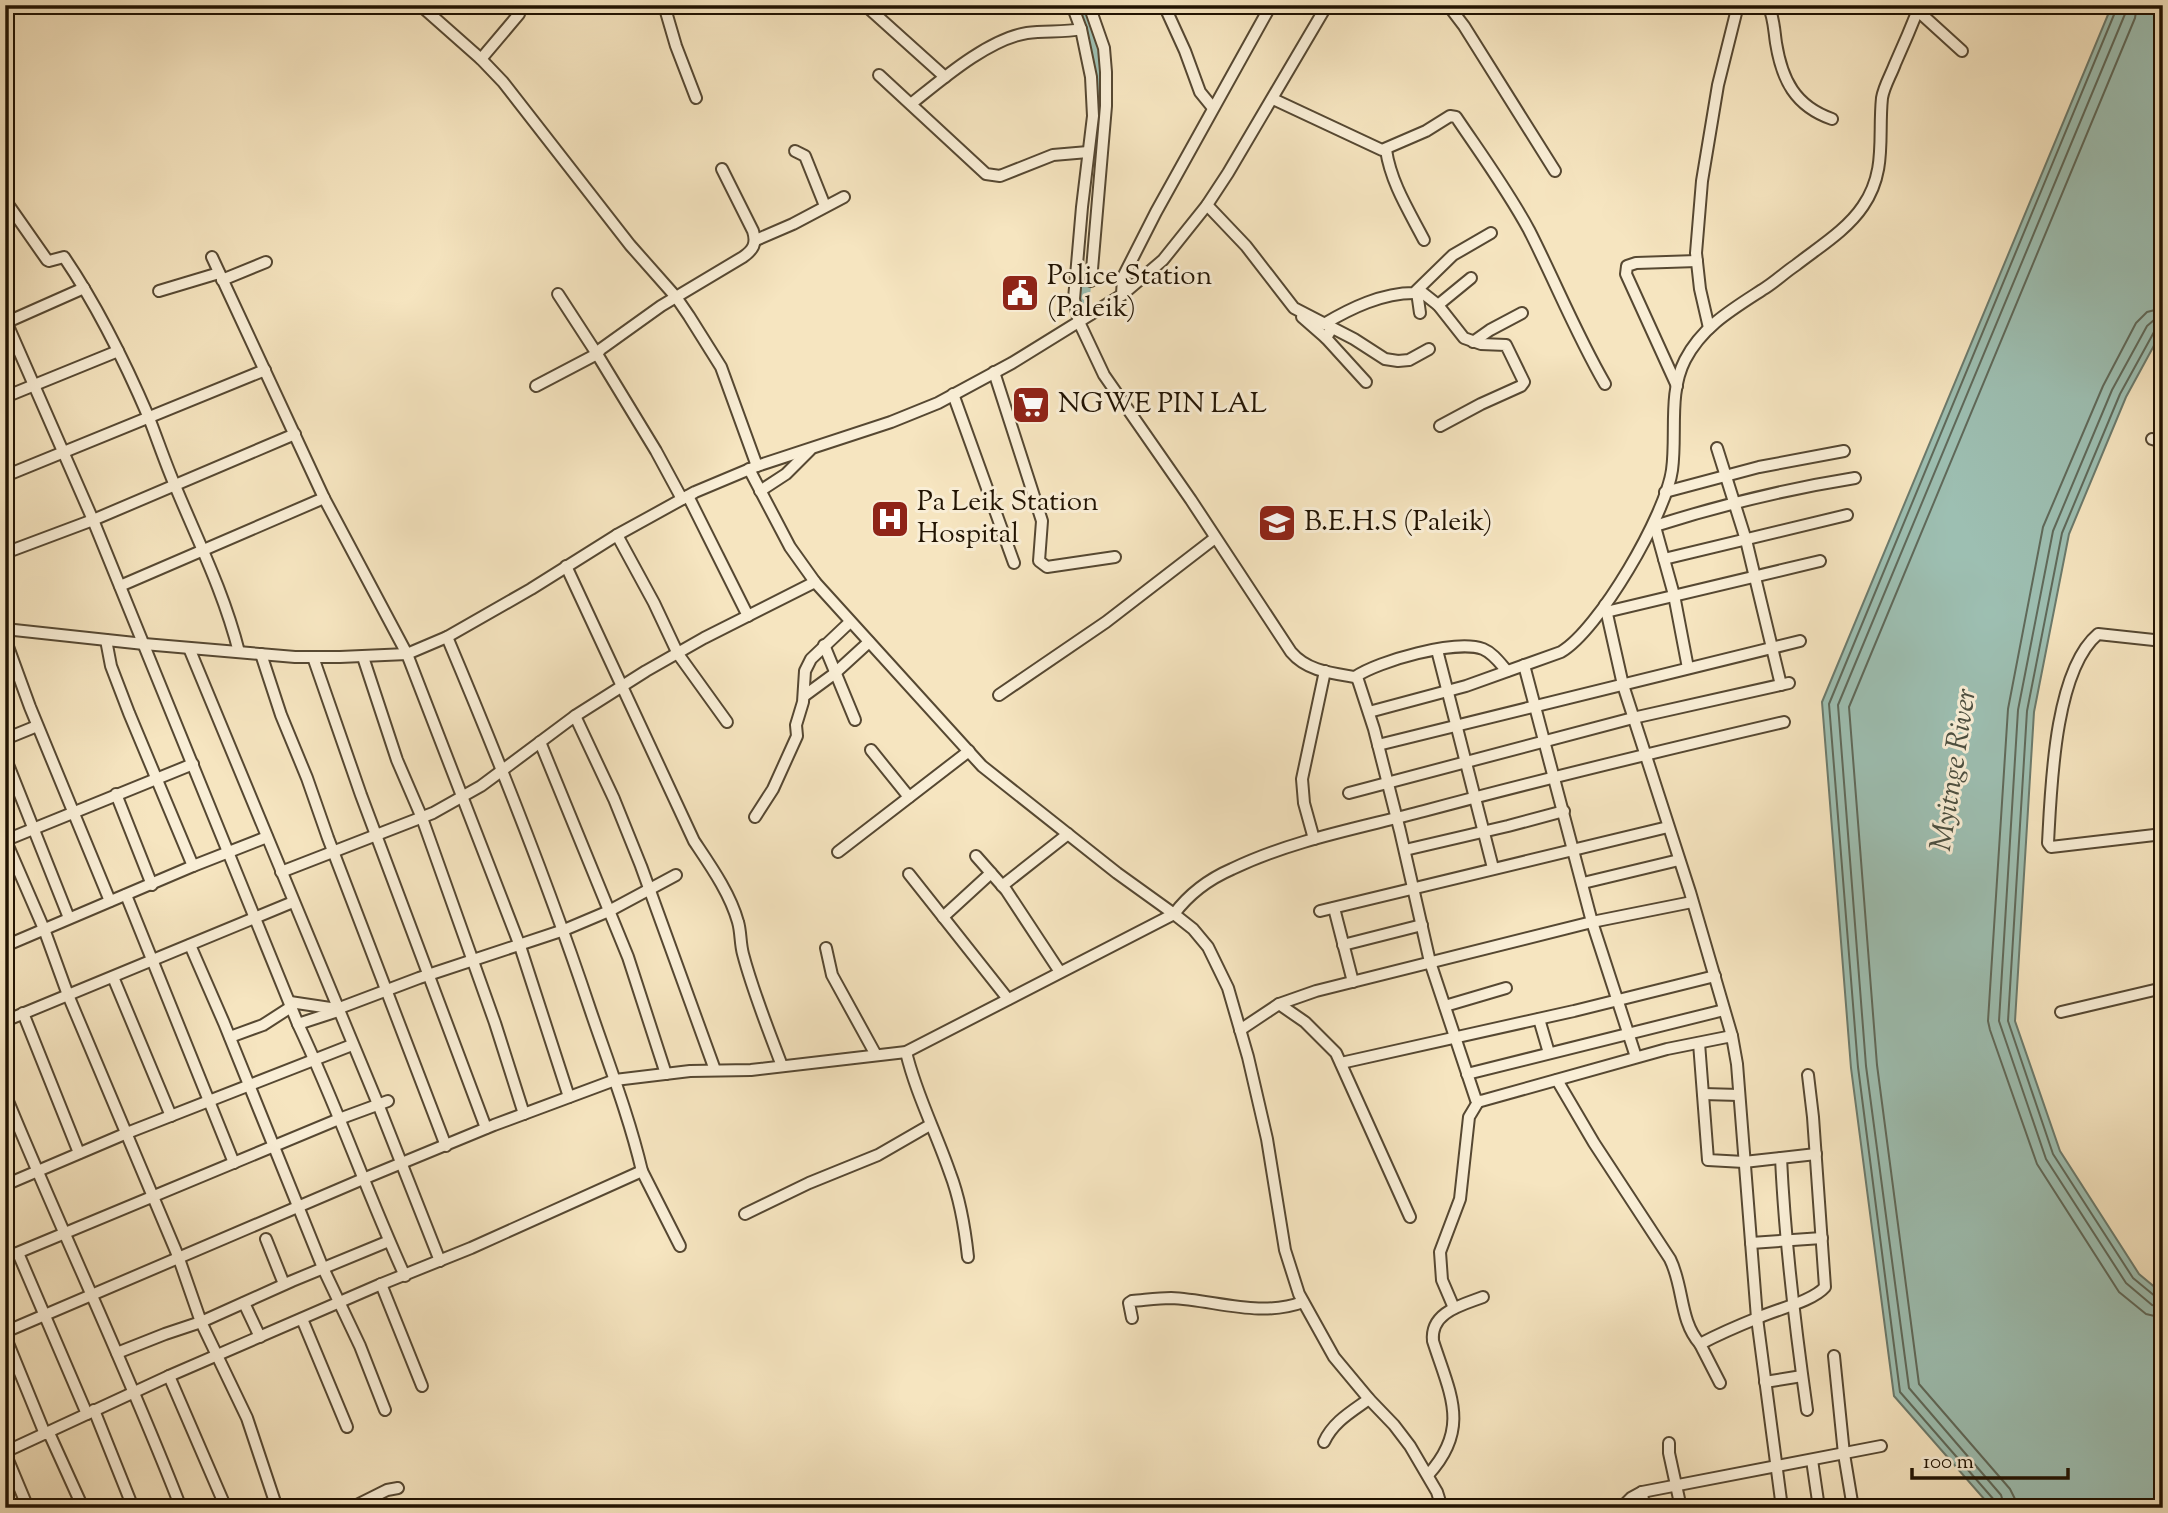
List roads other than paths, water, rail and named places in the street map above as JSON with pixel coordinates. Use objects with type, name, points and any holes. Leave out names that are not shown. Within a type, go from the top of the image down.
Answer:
[{"type":"street","points":[[420,5],[503,82],[630,245],[676,297],[721,367],[760,491],[790,547],[815,582],[995,778],[1193,929],[1208,947],[1228,988],[1240,1030],[1267,1139],[1285,1250],[1303,1302],[1334,1357],[1394,1425],[1437,1492],[1442,1508]]},
{"type":"street","points":[[481,59],[519,15],[521,5]]},
{"type":"street","points":[[664,5],[696,98]]},
{"type":"street","points":[[865,5],[945,77]]},
{"type":"street","points":[[1072,5],[1081,29],[1091,77],[1093,103],[1074,299],[1079,322],[1104,375],[1298,661],[1309,667],[1359,680],[1388,782],[1430,962],[1478,1102]]},
{"type":"street","points":[[1089,5],[1104,48],[1106,72],[1106,106],[1091,281]]},
{"type":"street","points":[[1164,5],[1200,92],[1213,108]]},
{"type":"street","points":[[1122,295],[1123,277],[1156,212],[1271,5]]},
{"type":"street","points":[[110,901],[37,726],[7,644],[6,629],[144,644],[313,657],[407,654],[447,638],[617,535],[685,498],[753,467],[891,422],[953,394],[1122,295],[1163,260],[1207,205],[1327,5]]},
{"type":"street","points":[[1448,5],[1555,171]]},
{"type":"street","points":[[1709,328],[1697,261],[1702,181],[1718,85],[1738,5]]},
{"type":"street","points":[[1768,5],[1788,86],[1808,108],[1832,119]]},
{"type":"street","points":[[1369,712],[1448,691],[1561,652],[1570,647],[1606,608],[1654,524],[1672,472],[1677,386],[1684,361],[1698,339],[1740,303],[1764,289],[1833,236],[1863,207],[1876,181],[1881,152],[1882,97],[1919,8],[1962,51]]},
{"type":"street","points":[[911,104],[986,49],[1024,33],[1058,33],[1081,29]]},
{"type":"street","points":[[879,75],[986,174],[994,176],[1010,173],[1053,155],[1088,152]]},
{"type":"street","points":[[1273,99],[1382,150],[1426,131],[1450,116],[1456,117],[1527,226],[1575,331],[1605,384]]},
{"type":"street","points":[[1386,150],[1395,183],[1423,240]]},
{"type":"street","points":[[795,151],[805,156],[825,206]]},
{"type":"street","points":[[536,386],[597,354],[676,297],[754,248],[756,240],[722,169]]},
{"type":"street","points":[[756,240],[844,197]]},
{"type":"street","points":[[5,200],[47,260],[64,257],[118,351],[220,587],[239,652]]},
{"type":"street","points":[[1207,205],[1246,246],[1291,305],[1327,330],[1374,350],[1385,359],[1398,362],[1409,360],[1429,349]]},
{"type":"street","points":[[1327,330],[1345,312],[1389,295],[1418,291],[1453,255],[1491,233]]},
{"type":"street","points":[[212,257],[324,498],[407,654],[520,946],[569,1097]]},
{"type":"street","points":[[1677,386],[1625,269],[1636,263],[1697,261]]},
{"type":"street","points":[[159,291],[220,277],[266,262]]},
{"type":"street","points":[[1438,305],[1471,278]]},
{"type":"street","points":[[84,288],[6,321],[93,520],[254,918],[405,1276]]},
{"type":"street","points":[[1418,291],[1438,305],[1464,338],[1506,346],[1523,384],[1440,426]]},
{"type":"street","points":[[1418,291],[1420,313]]},
{"type":"street","points":[[558,294],[685,498],[748,616]]},
{"type":"street","points":[[1480,340],[1522,313]]},
{"type":"street","points":[[1327,330],[1366,382]]},
{"type":"street","points":[[5,397],[118,351]]},
{"type":"street","points":[[5,476],[265,370]]},
{"type":"street","points":[[994,372],[1042,521],[1039,561],[1047,567],[1115,557]]},
{"type":"street","points":[[953,394],[1014,563]]},
{"type":"street","points":[[5,553],[93,520],[295,434]]},
{"type":"street","points":[[760,491],[786,474],[812,448]]},
{"type":"street","points":[[1349,793],[1633,718],[1785,684],[1772,648],[1746,540],[1717,448]]},
{"type":"street","points":[[1665,492],[1793,460],[1844,451]]},
{"type":"street","points":[[1654,524],[1799,487],[1855,478]]},
{"type":"street","points":[[120,586],[324,498]]},
{"type":"street","points":[[1664,559],[1847,515]]},
{"type":"street","points":[[1654,524],[1674,595],[1688,668]]},
{"type":"street","points":[[617,535],[678,654],[727,722]]},
{"type":"street","points":[[999,695],[1106,622],[1215,538]]},
{"type":"street","points":[[1606,608],[1820,561]]},
{"type":"street","points":[[566,566],[694,841],[714,871],[733,910],[754,991],[782,1066]]},
{"type":"street","points":[[281,872],[422,818],[463,796],[575,716],[621,687],[815,582]]},
{"type":"street","points":[[1606,608],[1623,685],[1732,1036],[1737,1063],[1757,1318],[1782,1508]]},
{"type":"street","points":[[755,817],[773,789],[797,736],[797,715],[804,696],[805,671],[811,659],[850,622]]},
{"type":"street","points":[[2163,641],[2098,634],[2082,655],[2067,690],[2060,723],[2050,793],[2048,843],[2051,847],[2163,834]]},
{"type":"street","points":[[447,638],[503,770],[564,930],[615,1080],[642,1171],[680,1246]]},
{"type":"street","points":[[106,640],[111,666],[193,866]]},
{"type":"street","points":[[1378,745],[1800,641]]},
{"type":"street","points":[[804,696],[834,674],[869,642]]},
{"type":"street","points":[[824,645],[855,720]]},
{"type":"street","points":[[1355,677],[1379,664],[1450,647],[1484,649],[1507,671]]},
{"type":"street","points":[[189,648],[352,1045],[383,1103],[401,1164],[440,1261]]},
{"type":"street","points":[[1437,650],[1493,868]]},
{"type":"street","points":[[261,654],[281,715],[446,1146]]},
{"type":"street","points":[[313,657],[376,836],[486,1128]]},
{"type":"street","points":[[363,657],[397,760],[422,818],[495,1023],[524,1114]]},
{"type":"street","points":[[1524,664],[1592,922],[1636,1057]]},
{"type":"street","points":[[1314,839],[1304,803],[1303,779],[1325,671]]},
{"type":"street","points":[[575,716],[614,799],[650,889],[715,1070]]},
{"type":"street","points":[[83,1508],[47,1434],[5,1334],[46,1315],[178,1256],[486,1128],[615,1080],[715,1070],[751,1070],[906,1052],[1174,914],[1186,899],[1232,868],[1314,839],[1475,796],[1784,722]]},
{"type":"street","points":[[5,739],[37,726]]},
{"type":"street","points":[[540,743],[639,987],[666,1074]]},
{"type":"street","points":[[871,750],[909,797]]},
{"type":"street","points":[[838,852],[970,751]]},
{"type":"street","points":[[5,757],[69,918]]},
{"type":"street","points":[[193,764],[5,840],[178,1256],[201,1322],[247,1418],[277,1508]]},
{"type":"street","points":[[116,794],[152,885]]},
{"type":"street","points":[[1405,850],[1564,811]]},
{"type":"street","points":[[1320,911],[1668,827]]},
{"type":"street","points":[[1002,886],[1069,834]]},
{"type":"street","points":[[5,946],[267,837]]},
{"type":"street","points":[[976,856],[1002,886],[1060,972]]},
{"type":"street","points":[[1583,883],[1679,860]]},
{"type":"street","points":[[943,917],[991,873]]},
{"type":"street","points":[[909,874],[1007,999]]},
{"type":"street","points":[[298,1024],[386,990],[564,930],[610,911],[676,875]]},
{"type":"street","points":[[126,895],[234,1163]]},
{"type":"street","points":[[5,1021],[293,902]]},
{"type":"street","points":[[1240,1030],[1279,1004],[1304,995],[1592,922],[1692,902]]},
{"type":"street","points":[[1334,908],[1353,982]]},
{"type":"street","points":[[1343,945],[1422,925]]},
{"type":"street","points":[[190,945],[250,1085],[323,1268],[386,1409]]},
{"type":"street","points":[[825,948],[832,975],[876,1055]]},
{"type":"street","points":[[1341,1063],[1539,1019],[1714,976]]},
{"type":"street","points":[[113,977],[171,1116]]},
{"type":"street","points":[[1445,1006],[1506,988]]},
{"type":"street","points":[[2061,1012],[2163,988]]},
{"type":"street","points":[[1279,1004],[1305,1022],[1326,1042],[1341,1063],[1410,1217]]},
{"type":"street","points":[[230,1037],[263,1025],[291,1005],[338,1010]]},
{"type":"street","points":[[1467,1074],[1724,1010]]},
{"type":"street","points":[[23,1013],[79,1153]]},
{"type":"street","points":[[1539,1019],[1549,1054]]},
{"type":"street","points":[[1454,1308],[1442,1280],[1440,1252],[1460,1199],[1469,1116],[1478,1102],[1636,1057],[1732,1036]]},
{"type":"street","points":[[1699,1043],[1708,1160],[1744,1161],[1816,1154]]},
{"type":"street","points":[[5,1185],[127,1133],[352,1045]]},
{"type":"street","points":[[906,1052],[930,1125],[951,1174],[968,1257]]},
{"type":"street","points":[[1700,1344],[1792,1304],[1824,1289],[1826,1285],[1808,1075]]},
{"type":"street","points":[[1557,1080],[1594,1143],[1670,1259],[1676,1271],[1690,1330],[1720,1383]]},
{"type":"street","points":[[5,1094],[135,1392],[181,1508]]},
{"type":"street","points":[[1703,1094],[1739,1095]]},
{"type":"street","points":[[5,1258],[383,1103]]},
{"type":"street","points":[[744,1214],[808,1183],[877,1155],[930,1125]]},
{"type":"street","points":[[1781,1158],[1785,1241],[1807,1410]]},
{"type":"street","points":[[28,1508],[5,1453],[169,1376],[440,1261],[642,1171]]},
{"type":"street","points":[[1751,1243],[1822,1238]]},
{"type":"street","points":[[266,1239],[284,1284]]},
{"type":"street","points":[[117,1353],[201,1322],[389,1241]]},
{"type":"street","points":[[18,1253],[130,1500]]},
{"type":"street","points":[[381,1284],[422,1386]]},
{"type":"street","points":[[1427,1475],[1439,1463],[1454,1427],[1452,1401],[1432,1336],[1443,1314],[1483,1297]]},
{"type":"street","points":[[1132,1318],[1129,1303],[1132,1301],[1170,1298],[1259,1309],[1287,1308],[1303,1302]]},
{"type":"street","points":[[244,1303],[260,1337]]},
{"type":"street","points":[[302,1319],[347,1427]]},
{"type":"street","points":[[1835,1356],[1844,1454],[1853,1508]]},
{"type":"street","points":[[169,1376],[226,1508]]},
{"type":"street","points":[[1765,1382],[1802,1376]]},
{"type":"street","points":[[1324,1442],[1337,1423],[1369,1399]]},
{"type":"street","points":[[1669,1443],[1681,1508]]},
{"type":"street","points":[[1621,1508],[1642,1492],[1881,1446]]},
{"type":"street","points":[[1812,1460],[1819,1508]]},
{"type":"street","points":[[351,1508],[387,1490],[398,1488]]},
{"type":"street","points":[[1642,1492],[1644,1508]]},
{"type":"water","name":"Myitnge River","points":[[2112,5],[2163,5],[2163,329],[2126,397],[2069,534],[2034,712],[2015,1021],[2060,1151],[2139,1274],[2163,1294],[2163,1508],[1992,1508],[1894,1396],[1851,1068],[1822,702]]},
{"type":"waterway","points":[[1078,11],[1086,28],[1095,65],[1098,103],[1097,159]]},
{"type":"waterway","points":[[1084,303],[1088,270]]},
{"type":"place","name":"Police Station (Paleik)","points":[[1020,293]]},
{"type":"place","name":"NGWE PIN LAL","points":[[1031,405]]},
{"type":"place","name":"Pa Leik Station Hospital","points":[[890,519]]},
{"type":"place","name":"B.E.H.S (Paleik)","points":[[1277,523]]}]
